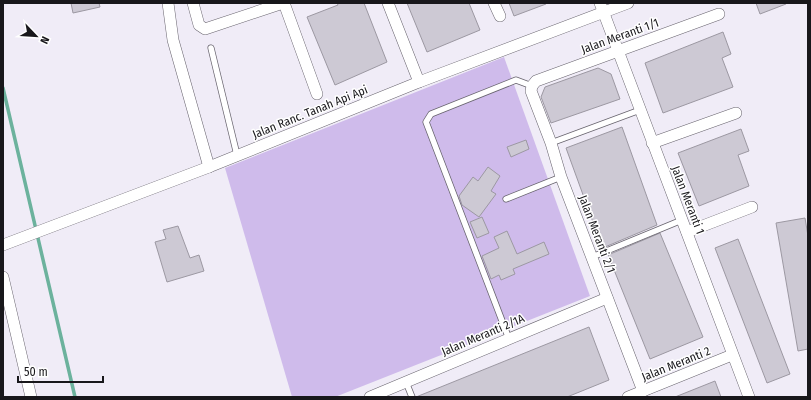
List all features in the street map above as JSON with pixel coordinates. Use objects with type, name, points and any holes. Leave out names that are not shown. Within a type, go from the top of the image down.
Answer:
[{"type":"street","points":[[168,3],[173,40],[209,167]]},
{"type":"street","points":[[193,3],[199,25],[205,29],[283,3],[317,94]]},
{"type":"street","points":[[388,3],[419,82]]},
{"type":"street","points":[[494,3],[500,16]]},
{"type":"street","name":"Jalan Ranc. Tanah Api Api","points":[[3,245],[209,167],[602,8],[628,3]]},
{"type":"street","name":"Jalan Meranti 1","points":[[602,8],[749,397]]},
{"type":"street","name":"Jalan Meranti 1/1","points":[[532,86],[536,81],[617,50],[719,14]]},
{"type":"street","name":"Jalan Meranti 2/1","points":[[532,86],[532,91],[551,143],[561,177],[643,391]]},
{"type":"street","points":[[652,143],[736,113]]},
{"type":"street","points":[[687,232],[752,207]]},
{"type":"street","points":[[3,277],[31,397]]},
{"type":"street","name":"Jalan Meranti 2/1A","points":[[370,397],[607,298]]},
{"type":"street","name":"Jalan Meranti 2","points":[[628,397],[732,355]]},
{"type":"lane","points":[[211,48],[237,155]]},
{"type":"lane","points":[[509,339],[426,122],[431,114],[516,80],[523,81],[532,86]]},
{"type":"lane","points":[[551,143],[640,110]]},
{"type":"lane","points":[[506,199],[561,177]]},
{"type":"lane","points":[[592,257],[682,220]]},
{"type":"lane","points":[[406,382],[412,397]]},
{"type":"shaded area","points":[[504,57],[590,296],[335,397],[292,397],[225,168]]},
{"type":"building","points":[[71,3],[99,3],[100,7],[73,13]]},
{"type":"building","points":[[337,3],[364,3],[387,62],[335,85],[307,17],[338,5]]},
{"type":"building","points":[[407,3],[469,3],[480,30],[427,52]]},
{"type":"building","points":[[509,3],[546,3],[546,4],[514,16]]},
{"type":"building","points":[[756,3],[785,3],[786,4],[760,14]]},
{"type":"building","points":[[723,32],[731,54],[722,58],[733,87],[663,113],[645,63]]},
{"type":"building","points":[[598,68],[611,74],[620,99],[551,123],[541,97],[545,87]]},
{"type":"building","points":[[622,127],[657,225],[602,247],[566,148]]},
{"type":"building","points":[[741,129],[749,151],[738,155],[749,186],[699,206],[678,153]]},
{"type":"building","points":[[526,140],[529,149],[511,157],[507,147]]},
{"type":"building","points":[[488,167],[500,176],[491,191],[496,194],[479,217],[462,205],[459,196],[473,177],[478,181]]},
{"type":"building","points":[[482,217],[489,233],[477,238],[470,222]]},
{"type":"building","points":[[805,218],[808,236],[808,349],[798,351],[776,223]]},
{"type":"building","points":[[178,226],[190,258],[199,255],[204,271],[167,282],[155,242],[166,239],[163,230]]},
{"type":"building","points":[[507,231],[517,254],[544,242],[549,254],[513,269],[515,274],[501,280],[499,275],[491,279],[482,256],[499,248],[494,237]]},
{"type":"building","points":[[660,233],[703,337],[650,359],[608,255]]},
{"type":"building","points":[[738,239],[790,374],[767,383],[715,248]]},
{"type":"building","points":[[589,327],[609,380],[567,397],[416,397]]},
{"type":"building","points":[[715,381],[721,397],[675,397]]},
{"type":"waterway","points":[[3,88],[75,397]]}]
